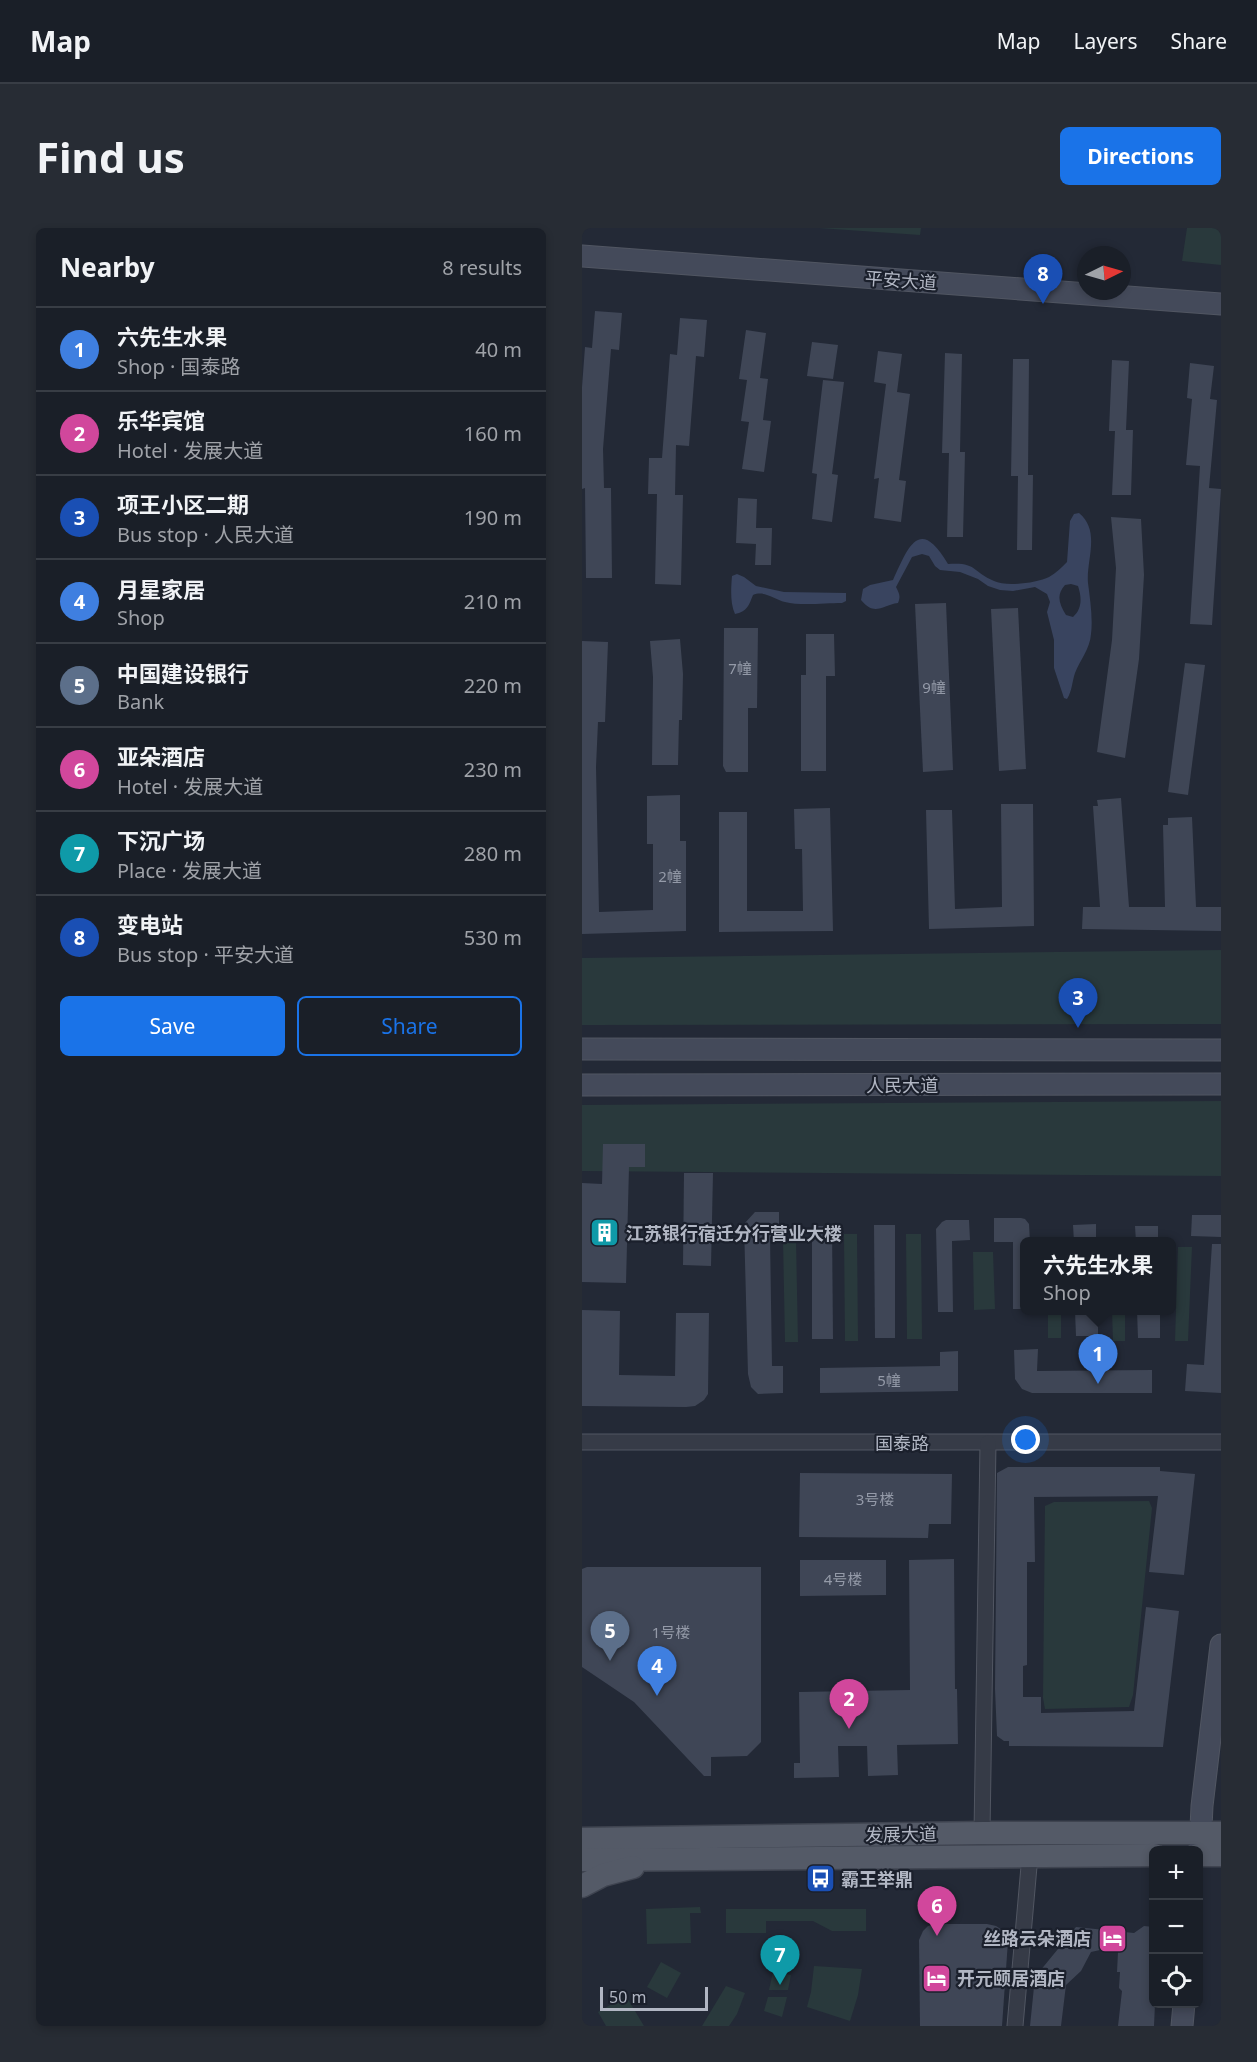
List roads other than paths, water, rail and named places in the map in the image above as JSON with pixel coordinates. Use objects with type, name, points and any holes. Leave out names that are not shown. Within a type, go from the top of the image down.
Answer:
[{"type":"main road","name":"平安大道","points":[[582,256],[1221,304]]},
{"type":"main road","name":"人民大道","points":[[582,1049],[1221,1050]]},
{"type":"main road","name":"人民大道","points":[[582,1086],[1221,1084]]},
{"type":"main road","points":[[1208,1847],[1202,1806],[1221,1645]]},
{"type":"main road","points":[[1208,1847],[1221,1758]]},
{"type":"main road","points":[[582,1831],[664,1848]]},
{"type":"main road","name":"发展大道","points":[[582,1860],[664,1848],[982,1833],[1208,1847]]},
{"type":"main road","name":"发展大道","points":[[582,1839],[664,1848],[1149,1855]]},
{"type":"main road","points":[[582,1886],[664,1848]]},
{"type":"main road","points":[[1182,2026],[1184,2008]]},
{"type":"street","name":"国泰路","points":[[582,1442],[1221,1442]]},
{"type":"street","points":[[982,1833],[988,1443]]},
{"type":"street","points":[[1015,2026],[1030,1855]]},
{"type":"water","points":[[1079,513],[1086,520],[1091,537],[1088,583],[1092,628],[1089,645],[1075,673],[1067,699],[1064,698],[1054,668],[1054,640],[1047,612],[1050,602],[1047,594],[1035,587],[1013,591],[1000,590],[960,572],[940,570],[929,556],[922,554],[912,557],[896,587],[899,595],[898,603],[875,609],[870,608],[861,600],[863,589],[870,585],[893,580],[909,548],[922,539],[929,541],[938,549],[948,564],[964,564],[999,583],[1022,584],[1049,577],[1067,562],[1070,521],[1074,514]],"holes":[[[1065,585],[1078,586],[1080,603],[1073,617],[1066,615],[1060,603],[1060,596]]]},
{"type":"water","points":[[737,574],[756,586],[784,592],[846,593],[846,601],[798,604],[785,602],[765,594],[757,594],[753,595],[745,610],[735,614],[731,585],[732,576]]},
{"type":"place","name":"变电站","points":[[1043,304]]},
{"type":"place","name":"项王小区二期","points":[[1078,1028]]},
{"type":"place","name":"江苏银行宿迁分行营业大楼","points":[[605,1233]]},
{"type":"place","name":"六先生水果","points":[[1098,1384]]},
{"type":"place","name":"中国建设银行","points":[[610,1661]]},
{"type":"place","name":"月星家居","points":[[657,1696]]},
{"type":"place","name":"乐华宾馆","points":[[849,1729]]},
{"type":"place","name":"霸王举鼎","points":[[820,1879]]},
{"type":"place","name":"亚朵酒店","points":[[937,1936]]},
{"type":"place","name":"丝路云朵酒店","points":[[1112,1938]]},
{"type":"place","name":"开元颐居酒店","points":[[936,1978]]},
{"type":"place","name":"下沉广场","points":[[780,1985]]}]
